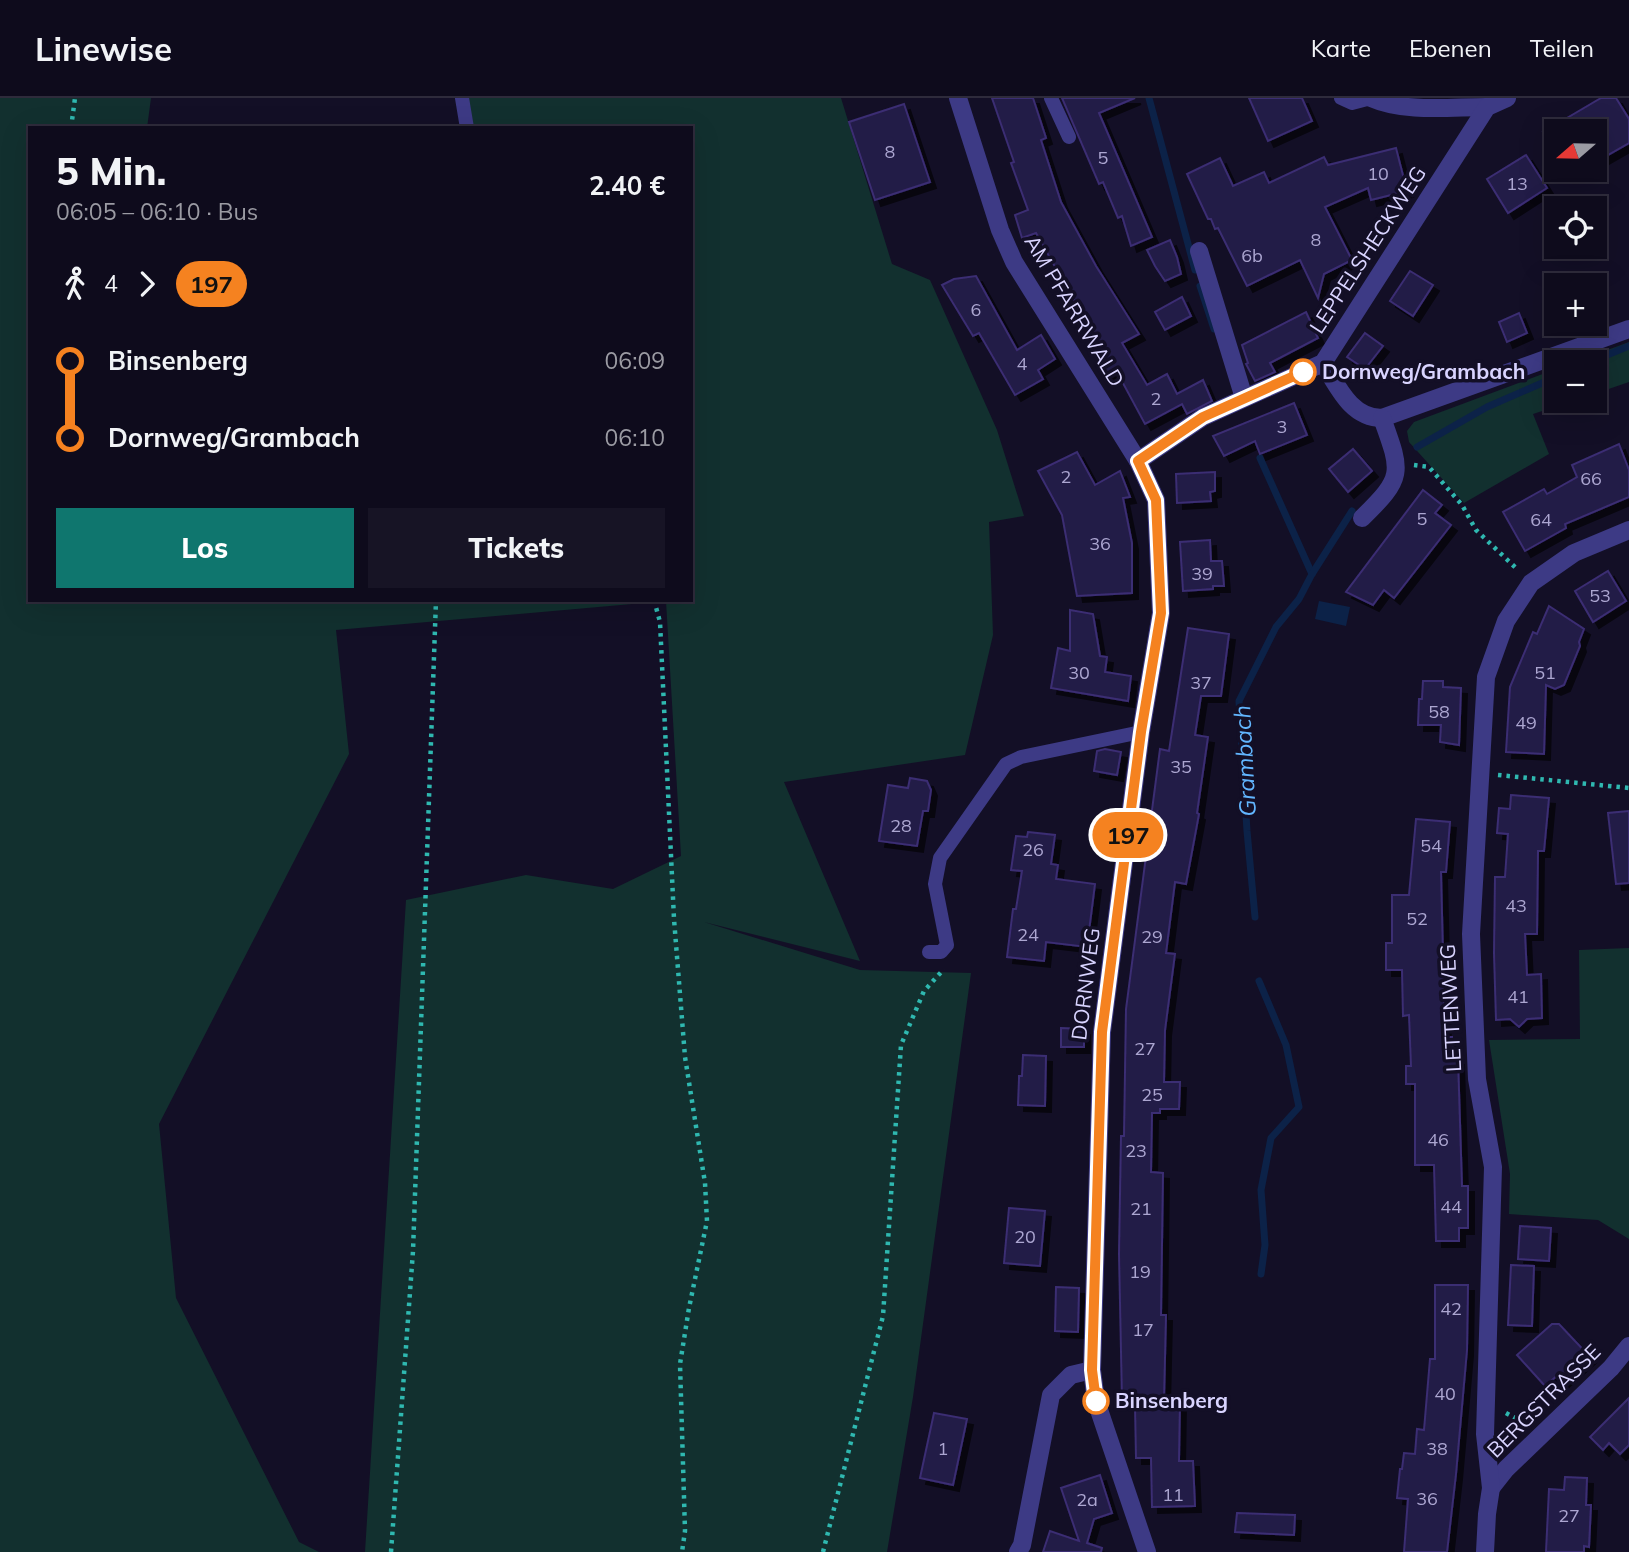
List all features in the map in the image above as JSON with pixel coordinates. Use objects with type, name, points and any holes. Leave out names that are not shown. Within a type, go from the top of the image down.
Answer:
[{"type":"street","name":"AM PFARRWALD","points":[[958,98],[1000,230],[1014,262],[1138,461]]},
{"type":"street","points":[[1371,98],[1405,106],[1487,107],[1507,98]]},
{"type":"street","name":"LEPPELSHECKWEG","points":[[1138,461],[1203,417],[1323,363],[1487,107]]},
{"type":"street","points":[[1199,251],[1244,398]]},
{"type":"street","points":[[1323,363],[1355,410],[1368,418],[1382,418],[1629,329]]},
{"type":"street","points":[[1363,518],[1396,480],[1396,462],[1382,418]]},
{"type":"street","name":"DORNWEG","points":[[1138,461],[1156,500],[1161,613],[1141,732],[1102,1032],[1092,1370],[1096,1401],[1147,1552]]},
{"type":"street","name":"LETTENWEG","points":[[1485,1552],[1491,1488],[1485,1434],[1493,1167],[1477,1079],[1471,934],[1486,677],[1506,621],[1531,583],[1574,553],[1629,530]]},
{"type":"street","name":"BERGSTRASSE","points":[[1491,1488],[1506,1469],[1611,1368],[1629,1346]]},
{"type":"street","points":[[1018,1552],[1022,1545],[1051,1395],[1071,1375],[1092,1370]]},
{"type":"lane","points":[[462,98],[467,126]]},
{"type":"lane","points":[[1051,98],[1069,137]]},
{"type":"lane","points":[[1341,98],[1352,103],[1371,98]]},
{"type":"lane","points":[[929,952],[941,952],[947,945],[935,884],[940,859],[1006,764],[1021,757],[1141,732]]},
{"type":"path","points":[[71,126],[75,98]]},
{"type":"path","points":[[1429,467],[1462,505],[1476,530],[1531,583]]},
{"type":"path","points":[[391,1552],[413,1251],[436,602]]},
{"type":"path","points":[[655,602],[660,622],[674,919],[685,1057],[705,1183],[707,1221],[680,1364],[685,1531],[682,1552]]},
{"type":"path","points":[[1479,774],[1629,789]]},
{"type":"path","points":[[823,1552],[883,1316],[901,1045],[924,991]]},
{"type":"path","points":[[1486,1401],[1545,1434]]},
{"type":"green space","points":[[0,98],[151,98],[147,126],[28,126],[28,602],[655,602],[336,630],[349,754],[159,1124],[176,1298],[299,1542],[319,1552],[0,1552]]},
{"type":"green space","points":[[468,98],[841,98],[892,264],[930,280],[997,430],[1024,516],[989,522],[993,635],[965,755],[784,782],[860,961],[704,922],[860,970],[971,973],[913,1397],[887,1552],[365,1552],[406,900],[526,875],[613,889],[681,856],[666,602],[693,602],[693,126],[472,126]]},
{"type":"green space","points":[[1629,342],[1629,382],[1607,390],[1607,350]]},
{"type":"green space","points":[[1544,373],[1544,410],[1533,414],[1549,454],[1464,503],[1409,442],[1407,431],[1414,422]]},
{"type":"green space","points":[[1629,948],[1629,1239],[1598,1220],[1509,1214],[1510,1174],[1489,1040],[1580,1039],[1579,950]]},
{"type":"water","points":[[1319,601],[1350,607],[1346,626],[1315,619]]},
{"type":"building","points":[[992,98],[1033,98],[1046,138],[1041,140],[1061,202],[1096,266],[1139,334],[1122,343],[1147,385],[1167,374],[1177,394],[1203,380],[1212,401],[1187,414],[1182,404],[1145,424],[1117,372],[1109,376],[1099,356],[1102,354],[1036,233],[1022,238],[1015,215],[1028,210]]},
{"type":"building","points":[[1062,98],[1135,98],[1099,113],[1152,237],[1131,246],[1122,216],[1118,218],[1103,182],[1099,184]]},
{"type":"building","points":[[1249,98],[1302,98],[1312,121],[1268,141]]},
{"type":"building","points":[[1601,98],[1616,98],[1629,119],[1629,143],[1607,156],[1607,119],[1565,119]]},
{"type":"building","points":[[904,104],[930,182],[875,200],[849,122]]},
{"type":"building","points":[[1396,148],[1407,191],[1371,200],[1368,188],[1325,207],[1352,260],[1324,274],[1318,298],[1300,260],[1247,286],[1218,228],[1215,229],[1211,219],[1208,219],[1187,174],[1220,158],[1233,186],[1264,172],[1269,183],[1324,157],[1328,165]]},
{"type":"building","points":[[1526,155],[1547,188],[1508,213],[1487,179]]},
{"type":"building","points":[[1170,240],[1181,274],[1165,281],[1147,250]]},
{"type":"building","points":[[1410,271],[1433,285],[1413,316],[1390,301]]},
{"type":"building","points":[[976,276],[1017,350],[1041,335],[1055,359],[1038,370],[1043,379],[1015,395],[979,333],[973,336],[942,285],[954,279]]},
{"type":"building","points":[[1182,297],[1191,316],[1165,330],[1155,312]]},
{"type":"building","points":[[1306,312],[1318,338],[1270,363],[1275,372],[1255,381],[1246,364],[1248,363],[1242,345]]},
{"type":"building","points":[[1519,313],[1527,333],[1507,342],[1499,322]]},
{"type":"building","points":[[1365,333],[1383,346],[1365,369],[1347,357]]},
{"type":"building","points":[[1294,403],[1307,435],[1260,454],[1255,441],[1224,456],[1213,436]]},
{"type":"building","points":[[1619,444],[1629,470],[1629,497],[1565,524],[1566,528],[1525,551],[1503,512],[1544,489],[1547,494],[1577,477],[1572,465]]},
{"type":"building","points":[[1353,449],[1372,471],[1348,492],[1329,469]]},
{"type":"building","points":[[1077,452],[1095,485],[1120,471],[1130,497],[1123,498],[1132,543],[1132,593],[1077,596],[1062,515],[1038,471]]},
{"type":"building","points":[[1215,472],[1215,491],[1210,492],[1211,501],[1177,503],[1176,474]]},
{"type":"building","points":[[1423,490],[1442,505],[1435,513],[1451,525],[1394,598],[1384,590],[1373,605],[1346,592]]},
{"type":"building","points":[[1210,540],[1211,561],[1222,561],[1224,586],[1183,591],[1180,542]]},
{"type":"building","points":[[1608,571],[1626,601],[1593,622],[1575,591]]},
{"type":"building","points":[[1549,606],[1584,629],[1580,646],[1564,685],[1555,689],[1546,685],[1544,754],[1506,752],[1510,687],[1533,632],[1537,634]]},
{"type":"building","points":[[1070,610],[1093,614],[1100,656],[1107,657],[1105,672],[1131,676],[1128,701],[1051,688],[1058,648],[1070,651]]},
{"type":"building","points":[[1188,628],[1229,634],[1221,696],[1201,696],[1195,735],[1208,737],[1197,813],[1199,814],[1186,884],[1175,882],[1166,953],[1175,954],[1165,1030],[1164,1082],[1180,1082],[1179,1109],[1160,1109],[1160,1113],[1152,1113],[1151,1172],[1163,1173],[1161,1315],[1166,1315],[1164,1400],[1180,1400],[1179,1461],[1193,1461],[1195,1506],[1152,1507],[1151,1458],[1136,1458],[1135,1405],[1130,1405],[1130,1400],[1122,1400],[1119,1254],[1126,1009],[1160,749],[1169,751]]},
{"type":"building","points":[[1423,681],[1443,681],[1443,687],[1461,688],[1459,745],[1440,742],[1441,725],[1418,725]]},
{"type":"building","points":[[1105,749],[1121,752],[1117,775],[1094,771],[1097,751]]},
{"type":"building","points":[[910,778],[927,781],[931,790],[928,811],[923,811],[917,846],[879,841],[888,785],[908,788]]},
{"type":"building","points":[[1511,795],[1549,798],[1544,851],[1538,851],[1537,934],[1525,934],[1527,975],[1541,974],[1542,1018],[1527,1019],[1519,1027],[1510,1019],[1496,1020],[1495,877],[1505,877],[1508,834],[1497,833],[1499,808],[1510,809]]},
{"type":"building","points":[[1629,811],[1629,883],[1616,884],[1608,813]]},
{"type":"building","points":[[1416,819],[1450,822],[1446,872],[1441,872],[1445,1037],[1452,1037],[1453,1059],[1458,1059],[1462,1186],[1468,1186],[1468,1228],[1459,1228],[1459,1241],[1436,1241],[1434,1165],[1415,1165],[1415,1084],[1406,1084],[1406,1066],[1411,1066],[1409,1015],[1403,1016],[1402,970],[1386,970],[1386,943],[1392,943],[1392,895],[1409,895]]},
{"type":"building","points":[[1028,832],[1055,835],[1051,864],[1058,865],[1056,879],[1095,884],[1087,947],[1046,942],[1044,961],[1007,957],[1013,909],[1016,909],[1022,871],[1011,870],[1016,836],[1027,837]]},
{"type":"building","points":[[1061,1028],[1084,1029],[1084,1047],[1061,1047]]},
{"type":"building","points":[[1023,1055],[1046,1056],[1045,1106],[1018,1105]]},
{"type":"building","points":[[1009,1208],[1045,1211],[1040,1266],[1004,1263]]},
{"type":"building","points":[[1520,1226],[1551,1228],[1549,1261],[1518,1259]]},
{"type":"building","points":[[1511,1265],[1534,1266],[1532,1326],[1508,1325]]},
{"type":"building","points":[[1435,1285],[1468,1285],[1467,1350],[1447,1552],[1404,1552],[1408,1499],[1397,1498],[1400,1469],[1404,1453],[1415,1454],[1417,1429],[1424,1430],[1430,1359],[1435,1359]]},
{"type":"building","points":[[1056,1287],[1079,1288],[1078,1332],[1055,1331]]},
{"type":"building","points":[[1552,1324],[1559,1324],[1590,1357],[1563,1381],[1558,1375],[1545,1386],[1517,1355]]},
{"type":"building","points":[[1629,1398],[1629,1445],[1620,1454],[1609,1443],[1603,1450],[1590,1437]]},
{"type":"building","points":[[934,1413],[967,1419],[953,1485],[920,1478]]},
{"type":"building","points":[[1100,1475],[1112,1513],[1094,1519],[1087,1543],[1102,1548],[1101,1552],[1043,1552],[1050,1531],[1079,1541],[1061,1488]]},
{"type":"building","points":[[1565,1477],[1587,1478],[1586,1505],[1591,1505],[1589,1547],[1584,1546],[1584,1552],[1546,1552],[1549,1489],[1564,1490]]},
{"type":"building","points":[[1237,1513],[1295,1515],[1294,1535],[1235,1532]]},
{"type":"waterway","points":[[1149,98],[1195,270]]},
{"type":"waterway","points":[[1200,286],[1214,329]]},
{"type":"waterway","name":"Grambach","points":[[1607,355],[1629,346]]},
{"type":"waterway","name":"Grambach","points":[[1417,447],[1487,407],[1544,382]]},
{"type":"waterway","points":[[1260,458],[1312,574]]},
{"type":"waterway","name":"Grambach","points":[[1255,917],[1239,701],[1276,627],[1299,599],[1352,511]]},
{"type":"waterway","name":"Grambach","points":[[1259,981],[1286,1045],[1299,1107],[1271,1138],[1261,1190],[1265,1245],[1261,1274]]},
{"type":"bus line","name":"197","points":[[1096,1401],[1092,1370],[1102,1032],[1141,732],[1161,613],[1156,500],[1138,461],[1203,417],[1303,372]]},
{"type":"place","name":"Dornweg/Grambach","points":[[1303,372]]},
{"type":"place","name":"Binsenberg","points":[[1096,1401]]}]
